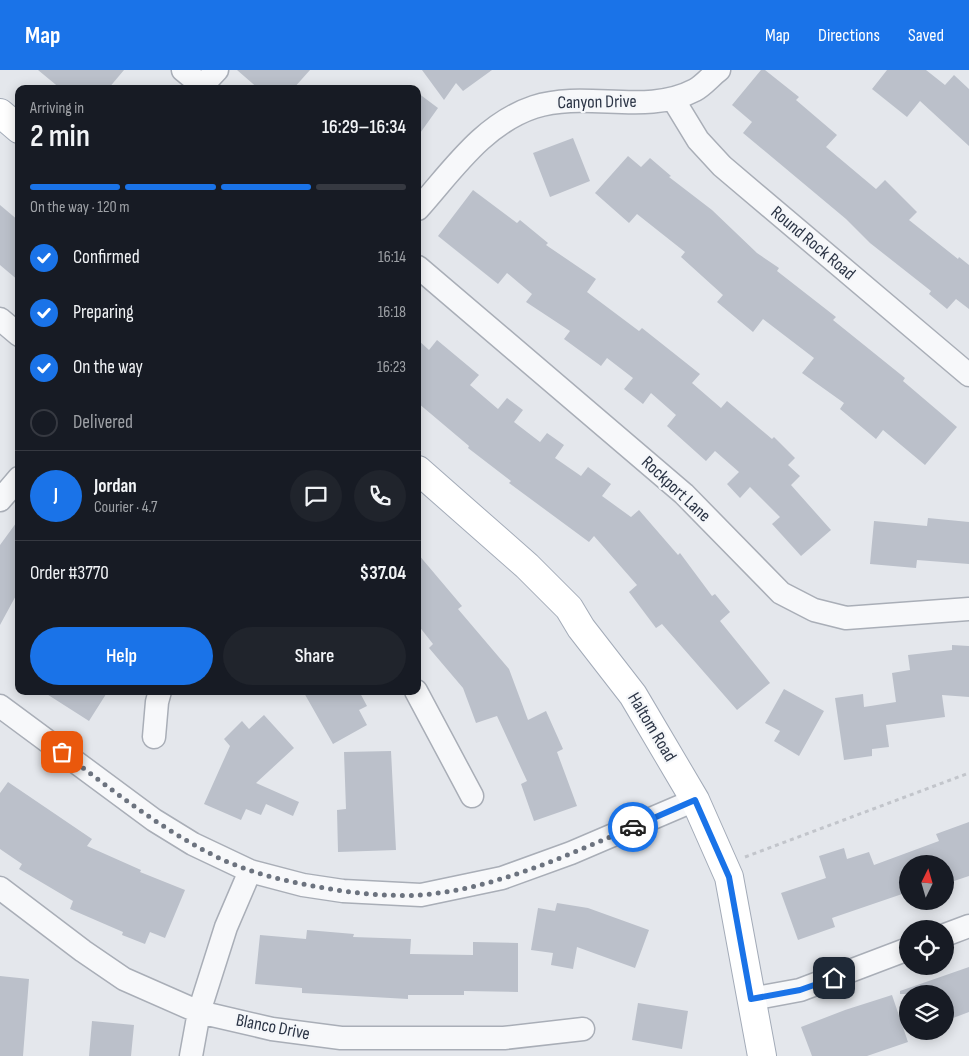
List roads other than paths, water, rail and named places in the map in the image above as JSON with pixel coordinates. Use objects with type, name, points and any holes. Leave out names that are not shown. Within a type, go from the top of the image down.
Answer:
[{"type":"main road","points":[[0,113],[15,126]]},
{"type":"main road","name":"Haltom Road","points":[[421,473],[527,566],[569,608],[581,628],[633,695],[695,800],[729,877],[762,1056]]},
{"type":"street","points":[[183,70],[208,81]]},
{"type":"street","name":"Canyon Drive","points":[[421,206],[479,140],[494,127],[513,116],[534,107],[572,100],[627,102],[673,99],[697,89],[719,70]]},
{"type":"street","name":"Round Rock Road","points":[[673,99],[698,140],[722,166],[969,375]]},
{"type":"street","name":"Rockport Lane","points":[[421,270],[684,494],[781,593],[814,610],[846,618],[969,610]]},
{"type":"street","points":[[0,319],[15,332]]},
{"type":"street","points":[[0,500],[15,483]]},
{"type":"street","points":[[154,737],[156,702],[159,695]]},
{"type":"street","points":[[418,695],[472,796]]},
{"type":"street","points":[[0,706],[154,820],[216,856],[250,871],[303,884],[343,891],[421,895],[502,878],[571,853],[695,800]]},
{"type":"street","points":[[191,1056],[198,1012],[226,926],[250,871]]},
{"type":"street","name":"Blanco Drive","points":[[0,888],[83,951],[124,979],[198,1012],[305,1035],[430,1047],[583,1029]]},
{"type":"street","points":[[954,932],[969,926]]},
{"type":"street","points":[[751,999],[800,990],[899,952]]}]
